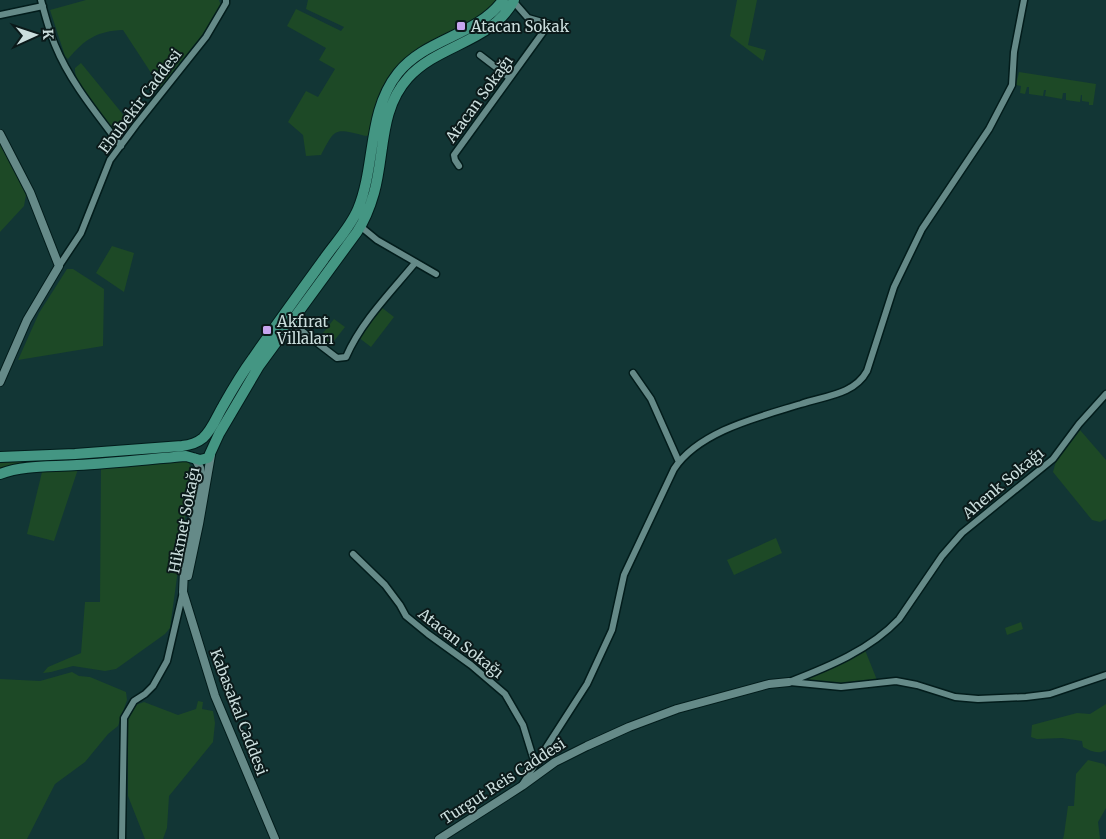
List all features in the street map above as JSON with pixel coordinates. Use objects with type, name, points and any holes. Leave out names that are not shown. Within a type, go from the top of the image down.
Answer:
[{"type":"main road","points":[[194,458],[192,450],[196,442],[206,434],[248,364],[354,218],[365,187],[380,107],[398,72],[422,52],[486,18],[502,0]]},
{"type":"main road","points":[[0,474],[15,469],[32,467],[186,456],[203,460],[208,458],[219,434],[258,366],[360,226],[368,212],[374,193],[384,131],[394,98],[403,84],[432,57],[491,27],[514,1]]},
{"type":"main road","points":[[0,457],[84,454],[182,446],[196,442],[206,442],[210,446],[211,453]]},
{"type":"street","name":"Ebubekir Caddesi","points":[[0,382],[27,320],[81,233],[110,160],[206,37],[226,0]]},
{"type":"street","points":[[522,786],[587,684],[612,630],[624,575],[654,510],[685,454],[709,437],[771,413],[850,390],[864,378],[894,287],[920,235],[989,129],[1012,85],[1014,52],[1024,0]]},
{"type":"street","name":"Atacan Sokağı","points":[[459,166],[454,155],[549,24],[528,18],[514,1]]},
{"type":"street","points":[[0,15],[42,3],[54,44],[66,68],[77,87],[121,146]]},
{"type":"street","points":[[480,55],[510,78]]},
{"type":"street","points":[[0,134],[30,192],[59,266]]},
{"type":"street","points":[[360,226],[376,240],[436,274]]},
{"type":"street","points":[[290,322],[337,358],[346,357],[353,342],[386,297],[415,263]]},
{"type":"street","points":[[633,373],[651,399],[679,462]]},
{"type":"street","name":"Ahenk Sokağı","points":[[789,682],[832,664],[876,639],[891,627],[899,619],[942,556],[962,533],[1053,459],[1079,424],[1106,394]]},
{"type":"street","name":"Hikmet Sokağı","points":[[122,839],[124,718],[134,701],[146,694],[153,686],[167,661],[189,574],[211,453]]},
{"type":"street","name":"Hikmet Sokağı","points":[[183,592],[184,571],[200,474],[200,468],[194,458]]},
{"type":"street","name":"Atacan Sokağı","points":[[353,554],[385,585],[406,616],[471,665],[505,694],[523,725],[535,764]]},
{"type":"street","name":"Kabasakal Caddesi","points":[[183,592],[218,704],[275,839]]},
{"type":"street","name":"Turgut Reis Caddesi","points":[[438,839],[572,753],[648,719],[769,684],[789,682],[842,687],[896,681],[955,697],[978,700],[1050,694],[1106,675]]},
{"type":"green space","points":[[86,0],[219,0],[221,6],[204,34],[161,88],[123,30],[106,32],[92,37],[68,59],[65,56],[50,10]]},
{"type":"green space","points":[[308,0],[498,0],[493,7],[469,23],[418,48],[402,64],[370,135],[338,132],[330,139],[321,155],[306,156],[303,135],[288,122],[306,91],[318,97],[335,69],[319,60],[326,48],[287,26],[296,9],[341,31],[344,27],[306,9]]},
{"type":"green space","points":[[737,0],[757,0],[748,45],[766,50],[763,61],[730,36]]},
{"type":"green space","points":[[81,63],[130,123],[129,130],[124,137],[109,125],[84,92],[76,75],[75,68]]},
{"type":"green space","points":[[1019,72],[1096,84],[1093,105],[1082,101],[1082,95],[1080,102],[1066,100],[1066,93],[1063,93],[1062,99],[1045,96],[1046,90],[1044,90],[1043,96],[1029,94],[1029,87],[1027,87],[1025,94],[1020,93],[1021,86],[1016,85]]},
{"type":"green space","points":[[0,140],[26,195],[24,206],[0,232]]},
{"type":"green space","points":[[112,246],[134,253],[124,292],[96,273]]},
{"type":"green space","points":[[67,269],[73,269],[104,289],[103,346],[18,360],[39,313]]},
{"type":"green space","points":[[381,307],[394,317],[371,347],[358,337]]},
{"type":"green space","points":[[334,319],[345,327],[330,346],[319,338]]},
{"type":"green space","points":[[1080,430],[1106,460],[1106,519],[1100,522],[1092,520],[1053,472],[1056,461]]},
{"type":"green space","points":[[189,449],[189,453],[27,463],[0,469],[0,461]]},
{"type":"green space","points":[[188,462],[192,468],[170,628],[165,634],[116,669],[105,671],[73,666],[43,673],[48,667],[81,653],[85,602],[100,602],[101,468]]},
{"type":"green space","points":[[78,469],[54,541],[27,534],[42,472]]},
{"type":"green space","points":[[776,538],[782,553],[734,575],[727,560]]},
{"type":"green space","points":[[1021,622],[1023,629],[1007,635],[1005,628]]},
{"type":"green space","points":[[865,650],[877,680],[850,684],[809,680],[808,677],[833,668]]},
{"type":"green space","points":[[72,672],[79,676],[90,677],[126,692],[127,700],[118,726],[108,734],[85,762],[55,784],[27,839],[0,839],[0,679],[40,681]]},
{"type":"green space","points":[[198,701],[203,702],[202,709],[213,711],[215,723],[213,742],[169,796],[167,828],[163,839],[145,839],[128,796],[128,719],[136,705],[144,702],[178,715],[196,709]]},
{"type":"green space","points":[[1106,704],[1106,750],[1094,752],[1083,747],[1082,741],[1062,738],[1037,739],[1031,737],[1032,725],[1077,713],[1090,714]]},
{"type":"green space","points":[[1088,760],[1104,764],[1106,767],[1106,808],[1098,822],[1100,839],[1063,839],[1068,806],[1074,806],[1076,774]]},
{"type":"place","name":"Atacan Sokak","points":[[461,26]]},
{"type":"place","name":"Akfırat Villaları","points":[[267,330]]}]
